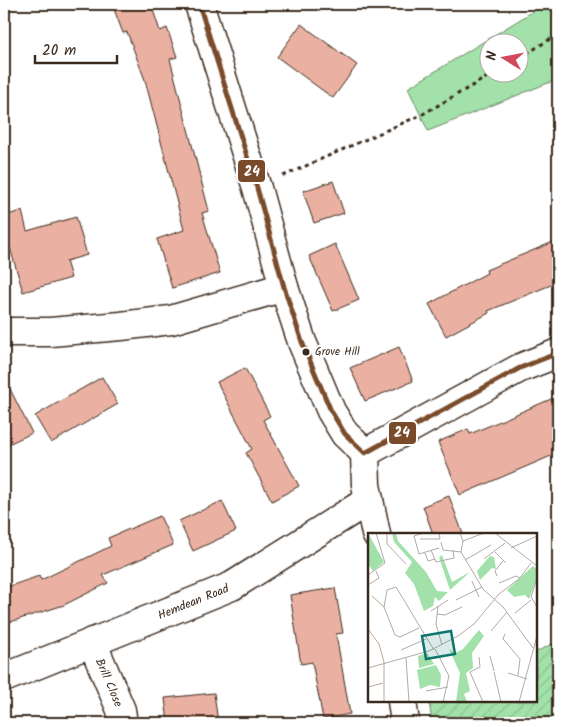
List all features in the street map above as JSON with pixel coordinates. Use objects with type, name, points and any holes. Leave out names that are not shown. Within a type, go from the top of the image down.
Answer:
[{"type":"street","points":[[199,4],[257,188],[284,287],[302,342],[331,411],[345,434],[365,453],[366,485],[376,533]]},
{"type":"street","points":[[4,331],[59,332],[171,320],[284,287]]},
{"type":"street","points":[[365,453],[520,368],[558,353]]},
{"type":"street","name":"Hemdean Road","points":[[4,678],[232,586],[369,500]]},
{"type":"street","name":"Brill Close","points":[[92,642],[121,710],[124,723]]},
{"type":"street","points":[[402,702],[404,723]]},
{"type":"path","points":[[530,52],[558,34]]},
{"type":"path","points":[[257,188],[423,114],[480,81]]},
{"type":"green space","points":[[545,4],[558,4],[558,79],[428,131],[408,88],[480,44],[480,82],[530,82],[530,32],[499,32]]},
{"type":"green space","points":[[558,641],[558,723],[432,723],[429,702],[537,702],[537,652]]},
{"type":"building","points":[[112,4],[151,4],[160,31],[167,28],[177,57],[170,59],[209,211],[202,213],[220,273],[172,288],[157,239],[184,230],[145,80],[127,32],[123,33]]},
{"type":"building","points":[[301,24],[357,65],[333,98],[277,57]]},
{"type":"building","points":[[333,181],[344,213],[314,223],[303,191]]},
{"type":"building","points":[[22,211],[27,231],[76,217],[87,255],[66,261],[71,278],[23,292],[4,227],[4,216]]},
{"type":"building","points":[[558,240],[558,282],[488,311],[489,313],[446,336],[429,304],[487,273],[486,270]]},
{"type":"building","points":[[335,244],[359,300],[333,311],[309,256]]},
{"type":"building","points":[[399,347],[413,381],[365,401],[350,368]]},
{"type":"building","points":[[245,368],[270,416],[263,420],[299,486],[272,501],[246,453],[252,449],[217,382]]},
{"type":"building","points":[[4,377],[32,433],[4,446]]},
{"type":"building","points":[[102,377],[118,404],[51,443],[35,416]]},
{"type":"building","points":[[558,396],[558,453],[460,495],[438,442],[468,429],[470,434]]},
{"type":"building","points":[[449,496],[463,533],[433,533],[423,506]]},
{"type":"building","points":[[222,501],[236,531],[193,551],[179,521]]},
{"type":"building","points":[[160,516],[173,545],[103,575],[108,583],[64,605],[4,624],[4,588],[39,576],[41,580],[111,546],[108,538]]},
{"type":"building","points":[[335,588],[343,633],[336,634],[350,714],[323,719],[312,662],[301,664],[290,595]]},
{"type":"building","points":[[214,693],[218,723],[168,723],[165,698]]},
{"type":"transit line","name":"24","points":[[199,4],[257,188],[284,287],[302,342],[331,411],[345,434],[365,453],[520,368],[558,353]]},
{"type":"place","name":"Grove Hill","points":[[306,352]]}]
